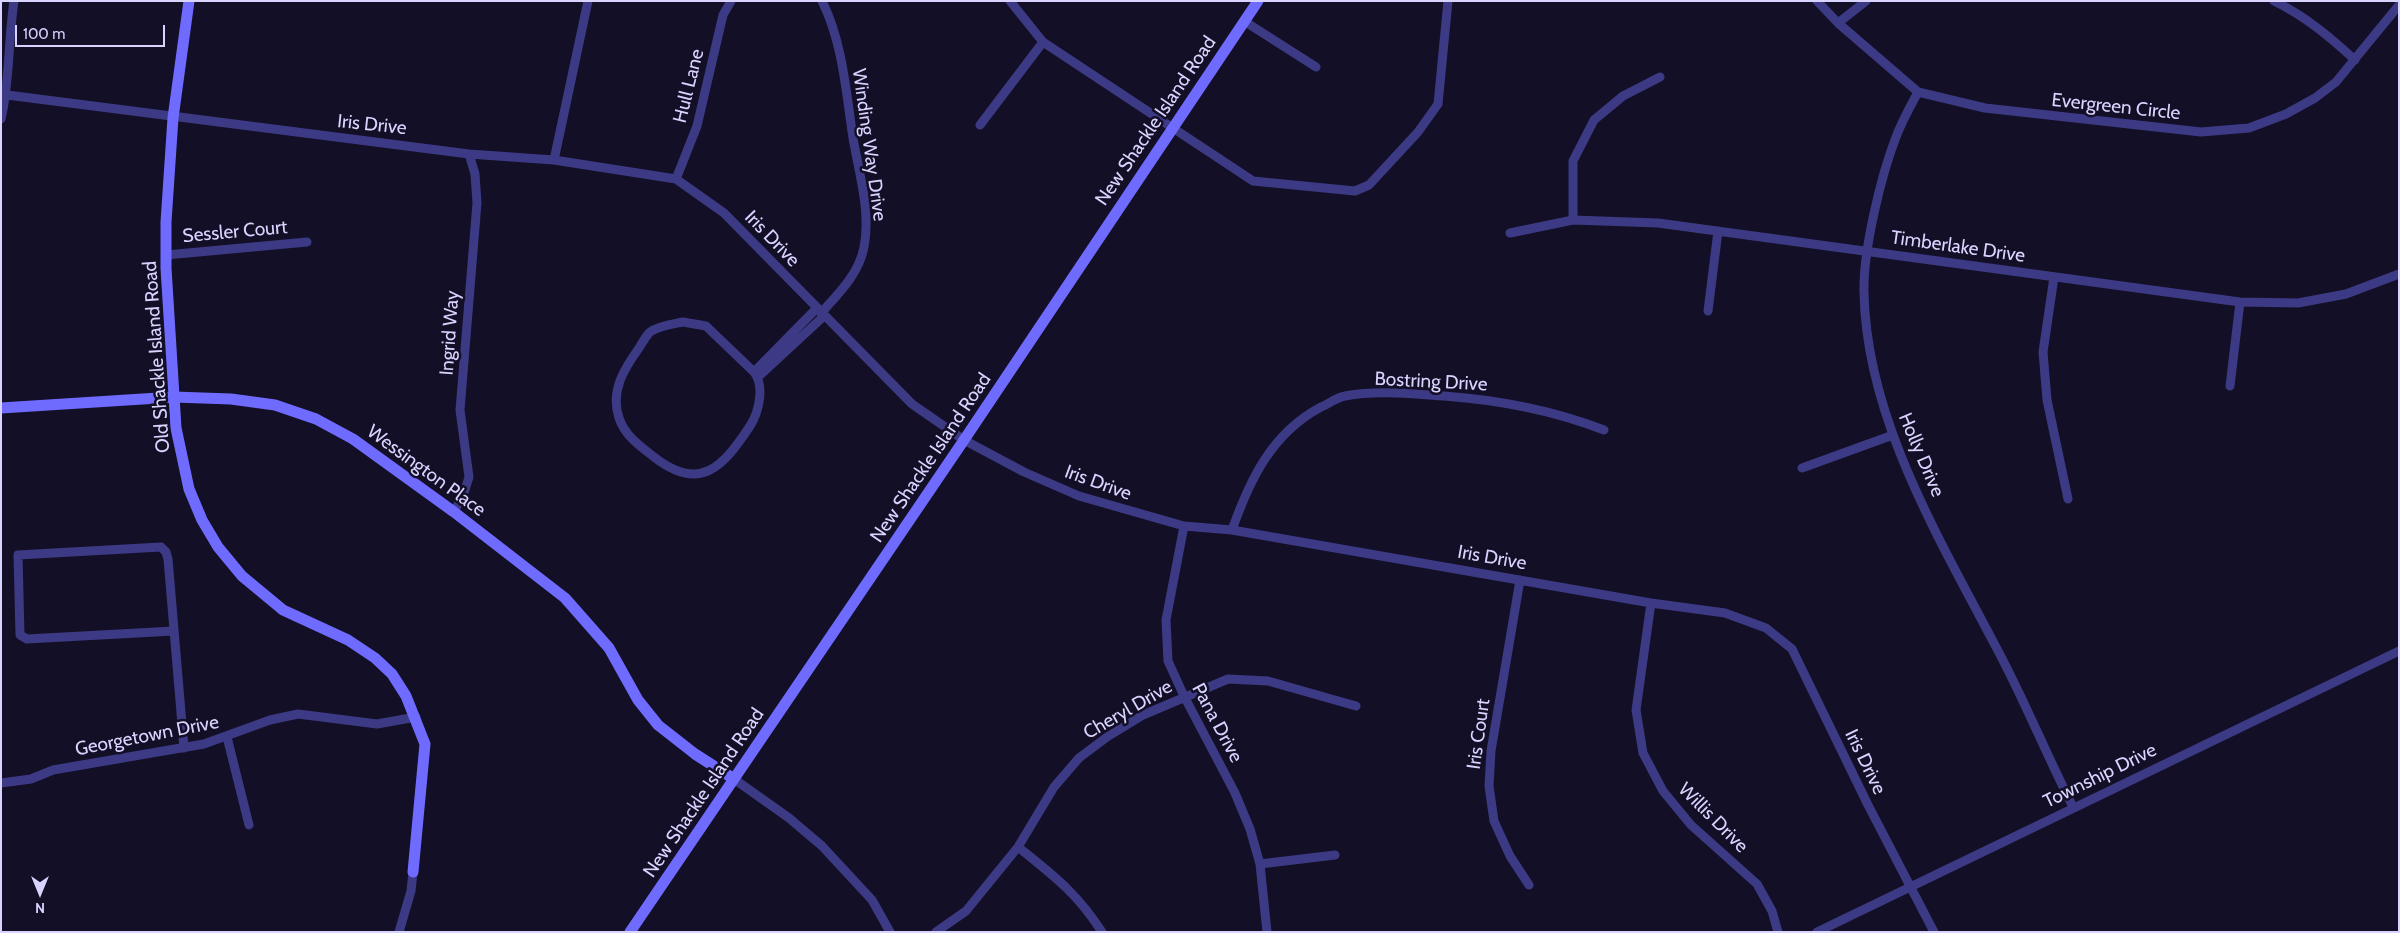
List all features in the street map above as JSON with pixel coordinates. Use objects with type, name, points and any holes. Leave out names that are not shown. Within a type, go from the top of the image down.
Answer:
[{"type":"street","points":[[1,119],[6,95],[5,36],[14,1]]},
{"type":"street","name":"Old Shackle Island Road","points":[[189,1],[173,118],[168,172],[166,255],[176,428],[189,489],[202,520],[218,547],[242,576],[283,610],[348,640],[374,658],[392,674],[406,696],[416,717],[425,744],[411,891],[399,932]]},
{"type":"street","points":[[554,160],[588,1]]},
{"type":"street","name":"Hull Lane","points":[[676,179],[697,126],[723,15],[731,1]]},
{"type":"street","name":"Winding Way Drive","points":[[756,375],[849,282],[864,248],[867,218],[839,54],[830,17],[822,1]]},
{"type":"street","points":[[1010,1],[1043,42],[1171,129],[1253,181],[1355,191],[1368,184],[1418,132],[1438,104],[1447,1]]},
{"type":"street","name":"New Shackle Island Road","points":[[630,932],[964,440],[1258,1]]},
{"type":"street","name":"Evergreen Circle","points":[[1817,1],[1838,23],[1918,92],[1985,108],[2201,132],[2249,128],[2286,114],[2315,98],[2336,82],[2399,5]]},
{"type":"street","points":[[1838,23],[1866,1]]},
{"type":"street","points":[[2274,1],[2302,16],[2355,60]]},
{"type":"street","points":[[1244,21],[1316,67]]},
{"type":"street","points":[[980,125],[1043,42]]},
{"type":"street","points":[[1573,220],[1573,161],[1594,120],[1623,96],[1660,77]]},
{"type":"street","name":"Holly Drive","points":[[1918,92],[1896,137],[1883,180],[1867,251],[1864,291],[1867,328],[1876,379],[1893,435],[1956,573],[1997,648],[2073,807]]},
{"type":"street","name":"Iris Drive","points":[[6,95],[173,118],[469,154],[554,160],[676,179],[724,213],[912,404],[964,440],[1024,472],[1079,496],[1184,526],[1232,530],[1651,603],[1725,613],[1766,628],[1792,649],[1934,932]]},
{"type":"street","name":"Ingrid Way","points":[[454,512],[464,493],[469,477],[460,410],[477,203],[474,174],[469,154]]},
{"type":"street","name":"Timberlake Drive","points":[[1510,233],[1573,220],[1658,223],[2240,302],[2298,303],[2346,294],[2399,274]]},
{"type":"street","points":[[1708,311],[1718,231]]},
{"type":"street","name":"Sessler Court","points":[[166,255],[307,242]]},
{"type":"street","points":[[2054,277],[2044,352],[2047,400],[2068,499]]},
{"type":"street","points":[[2230,386],[2240,302]]},
{"type":"street","points":[[693,322],[706,326],[756,375],[759,407],[756,415],[727,457],[715,468],[705,472],[682,474],[670,470],[630,438],[619,418],[616,391],[624,369],[650,332],[666,326],[693,322]]},
{"type":"street","name":"Bostring Drive","points":[[1232,530],[1245,492],[1267,453],[1306,415],[1344,396],[1394,392],[1512,403],[1566,415],[1604,430]]},
{"type":"street","name":"Wessington Place","points":[[1,408],[174,397],[231,399],[275,405],[316,419],[353,439],[454,512],[565,598],[608,648],[638,700],[658,724],[695,754],[734,779]]},
{"type":"street","points":[[1802,468],[1893,435]]},
{"type":"street","name":"Pana Drive","points":[[1184,526],[1166,620],[1168,661],[1184,696],[1235,793],[1250,829],[1260,864],[1267,932]]},
{"type":"street","points":[[174,631],[27,639],[20,635],[18,555],[161,547],[166,552],[168,559],[184,748]]},
{"type":"street","name":"Iris Court","points":[[1520,580],[1491,751],[1489,786],[1494,821],[1510,856],[1529,885]]},
{"type":"street","name":"Willis Drive","points":[[1651,603],[1636,710],[1642,753],[1663,792],[1691,825],[1757,884],[1772,911],[1778,932]]},
{"type":"street","name":"Township Drive","points":[[1817,932],[2399,651]]},
{"type":"street","name":"Cheryl Drive","points":[[936,932],[966,911],[1018,847],[1054,788],[1079,758],[1107,737],[1143,715],[1184,696],[1228,679],[1268,681],[1356,706]]},
{"type":"street","name":"Georgetown Drive","points":[[1,783],[31,779],[53,770],[184,748],[228,737],[270,720],[298,714],[377,724],[416,717]]},
{"type":"street","points":[[228,737],[249,825]]},
{"type":"street","points":[[734,779],[789,818],[822,846],[869,896],[890,932]]},
{"type":"street","points":[[1018,847],[1064,884],[1086,907],[1102,932]]},
{"type":"street","points":[[1260,864],[1335,855]]}]
